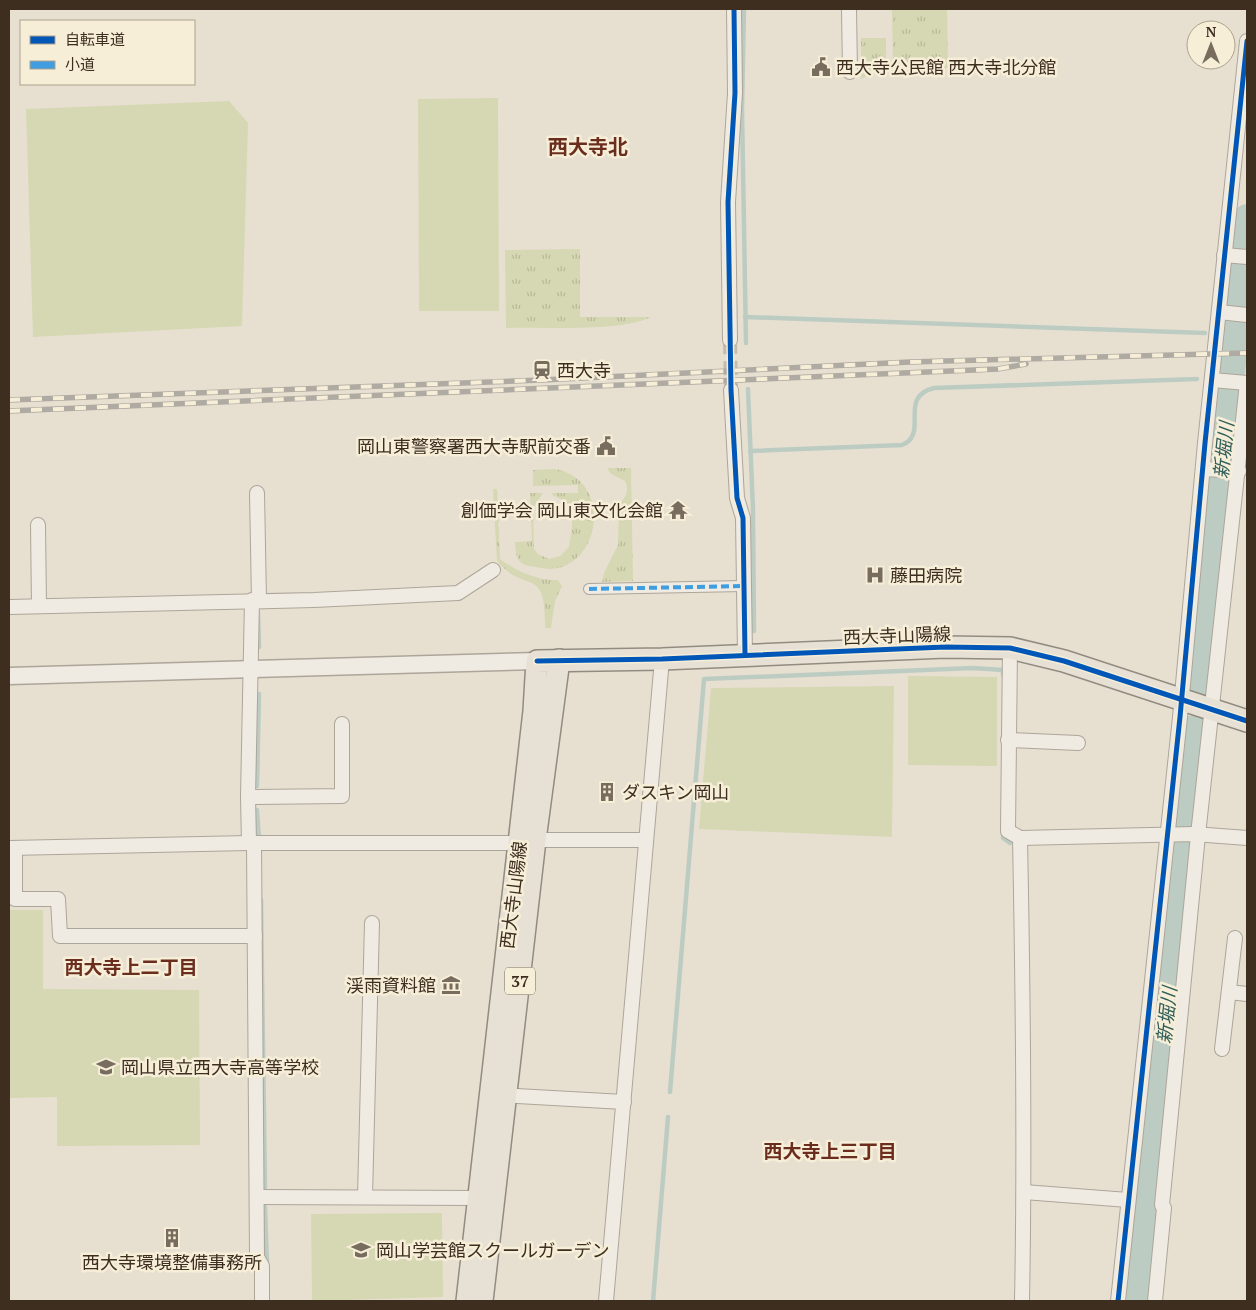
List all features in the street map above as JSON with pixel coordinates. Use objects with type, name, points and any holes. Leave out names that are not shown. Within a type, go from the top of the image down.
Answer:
[{"type":"main road","name":"西大寺山陽線","points":[[527,842],[537,661],[662,659],[954,647],[1010,648],[1064,661],[1247,722]]},
{"type":"main road","name":"西大寺山陽線","points":[[482,1301],[486,1205],[527,842],[559,660]]},
{"type":"main road","name":"西大寺山陽線","points":[[467,1301],[486,1205]]},
{"type":"street","points":[[730,340],[728,202],[735,93],[734,9]]},
{"type":"street","points":[[849,9],[850,72]]},
{"type":"street","points":[[1118,1301],[1207,469],[1247,41]]},
{"type":"street","points":[[1227,255],[1247,257]]},
{"type":"street","points":[[1222,313],[1247,315]]},
{"type":"street","points":[[1155,1301],[1196,834],[1213,710],[1236,470],[1247,383],[1216,380]]},
{"type":"street","points":[[731,390],[737,498],[743,518],[745,655]]},
{"type":"street","points":[[1207,469],[1236,470]]},
{"type":"street","points":[[257,493],[248,797],[252,843],[258,1257],[262,1266],[262,1301]]},
{"type":"street","points":[[38,525],[40,606]]},
{"type":"street","points":[[9,607],[314,600],[458,593],[493,570]]},
{"type":"street","points":[[589,589],[744,586]]},
{"type":"street","points":[[1010,648],[1008,831],[1020,838],[1196,834],[1247,838]]},
{"type":"street","points":[[606,1301],[662,659]]},
{"type":"street","points":[[9,676],[537,661]]},
{"type":"street","points":[[248,797],[342,796],[342,724]]},
{"type":"street","points":[[1008,740],[1078,743]]},
{"type":"street","points":[[1020,838],[1024,1192],[1022,1301]]},
{"type":"street","points":[[254,936],[60,936],[58,899],[15,899],[12,848],[252,843],[646,840]]},
{"type":"street","points":[[365,1197],[372,923]]},
{"type":"street","points":[[1222,1049],[1235,938]]},
{"type":"street","points":[[1229,992],[1247,994]]},
{"type":"street","points":[[498,1095],[624,1102]]},
{"type":"street","points":[[1024,1192],[1128,1200]]},
{"type":"street","points":[[258,1197],[365,1197],[486,1205]]},
{"type":"green space","points":[[892,9],[947,9],[948,68],[893,69]]},
{"type":"green space","points":[[861,38],[886,38],[886,65],[861,79]]},
{"type":"green space","points":[[498,98],[499,311],[419,311],[418,99]]},
{"type":"green space","points":[[229,101],[248,123],[242,326],[33,337],[26,109]]},
{"type":"green space","points":[[580,249],[580,317],[651,317],[638,322],[602,327],[506,328],[505,250]]},
{"type":"green space","points":[[607,468],[631,468],[633,581],[602,582],[604,573],[618,545],[619,503],[624,499],[627,490],[625,481],[611,474]]},
{"type":"green space","points":[[554,469],[572,475],[584,486],[591,500],[594,515],[592,532],[586,546],[576,559],[562,567],[549,569],[525,565],[517,557],[515,542],[532,541],[530,493],[543,493],[533,508],[534,549],[538,554],[549,559],[560,556],[569,547],[572,524],[570,510],[567,504],[553,496],[552,493],[578,493],[578,485],[533,486],[533,470]]},
{"type":"green space","points":[[493,489],[497,489],[500,559],[528,574],[543,579],[558,580],[562,586],[555,601],[551,628],[545,628],[542,595],[538,587],[507,571],[497,561]]},
{"type":"green space","points":[[908,676],[997,677],[997,766],[908,765]]},
{"type":"green space","points":[[894,686],[892,837],[699,829],[711,688]]},
{"type":"green space","name":"岡山県立西大寺高等学校","points":[[9,910],[43,910],[43,989],[199,990],[200,1145],[57,1146],[57,1097],[9,1098]]},
{"type":"green space","name":"岡山学芸館スクールガーデン","points":[[442,1213],[443,1297],[312,1301],[311,1214]]},
{"type":"waterway","points":[[744,9],[742,110],[746,343]]},
{"type":"waterway","name":"新堀川","points":[[1199,682],[1247,218]]},
{"type":"waterway","points":[[745,317],[1205,333]]},
{"type":"waterway","points":[[1226,334],[1235,335]]},
{"type":"waterway","points":[[750,451],[902,445],[910,440],[914,433],[917,399],[923,393],[934,388],[1197,379]]},
{"type":"waterway","points":[[748,389],[753,510],[754,631]]},
{"type":"waterway","points":[[258,613],[259,647]]},
{"type":"waterway","points":[[670,1092],[704,679],[973,668],[1003,670],[1003,675]]},
{"type":"waterway","points":[[257,786],[259,694]]},
{"type":"waterway","name":"新堀川","points":[[1137,1301],[1194,729]]},
{"type":"waterway","points":[[257,810],[259,839]]},
{"type":"waterway","points":[[1003,830],[1003,838],[1010,843]]},
{"type":"waterway","points":[[1174,842],[1183,842]]},
{"type":"waterway","points":[[261,900],[265,1187]]},
{"type":"waterway","points":[[653,1301],[668,1117]]},
{"type":"waterway","points":[[265,1207],[267,1266]]},
{"type":"tunnel","points":[[730,340],[731,390]]},
{"type":"railway","points":[[9,400],[542,380],[910,362],[1247,353]]},
{"type":"railway","points":[[9,411],[998,369],[1026,364]]},
{"type":"marked path","points":[[589,589],[744,586]]},
{"type":"cycle path","points":[[734,9],[735,93],[728,202],[731,390],[737,498],[743,518],[745,655]]},
{"type":"cycle path","points":[[1118,1301],[1180,717],[1205,443],[1247,41]]},
{"type":"cycle path","points":[[537,661],[662,659],[945,647],[1010,648],[1064,661],[1247,721]]},
{"type":"place","name":"西大寺公民館 西大寺北分館","points":[[821,67]]},
{"type":"place","name":"西大寺","points":[[542,370]]},
{"type":"place","name":"岡山東警察署西大寺駅前交番","points":[[606,446]]},
{"type":"place","name":"創価学会 岡山東文化会館","points":[[678,510]]},
{"type":"place","name":"藤田病院","points":[[875,575]]},
{"type":"place","name":"ダスキン岡山","points":[[607,792]]},
{"type":"place","name":"渓雨資料館","points":[[451,985]]},
{"type":"place","name":"岡山県立西大寺高等学校","points":[[106,1067]]},
{"type":"place","name":"西大寺環境整備事務所","points":[[172,1238]]},
{"type":"place","name":"岡山学芸館スクールガーデン","points":[[361,1250]]},
{"type":"district","name":"西大寺北","points":[[588,146]]},
{"type":"district","name":"西大寺上二丁目","points":[[131,966]]},
{"type":"district","name":"西大寺上三丁目","points":[[830,1150]]}]
